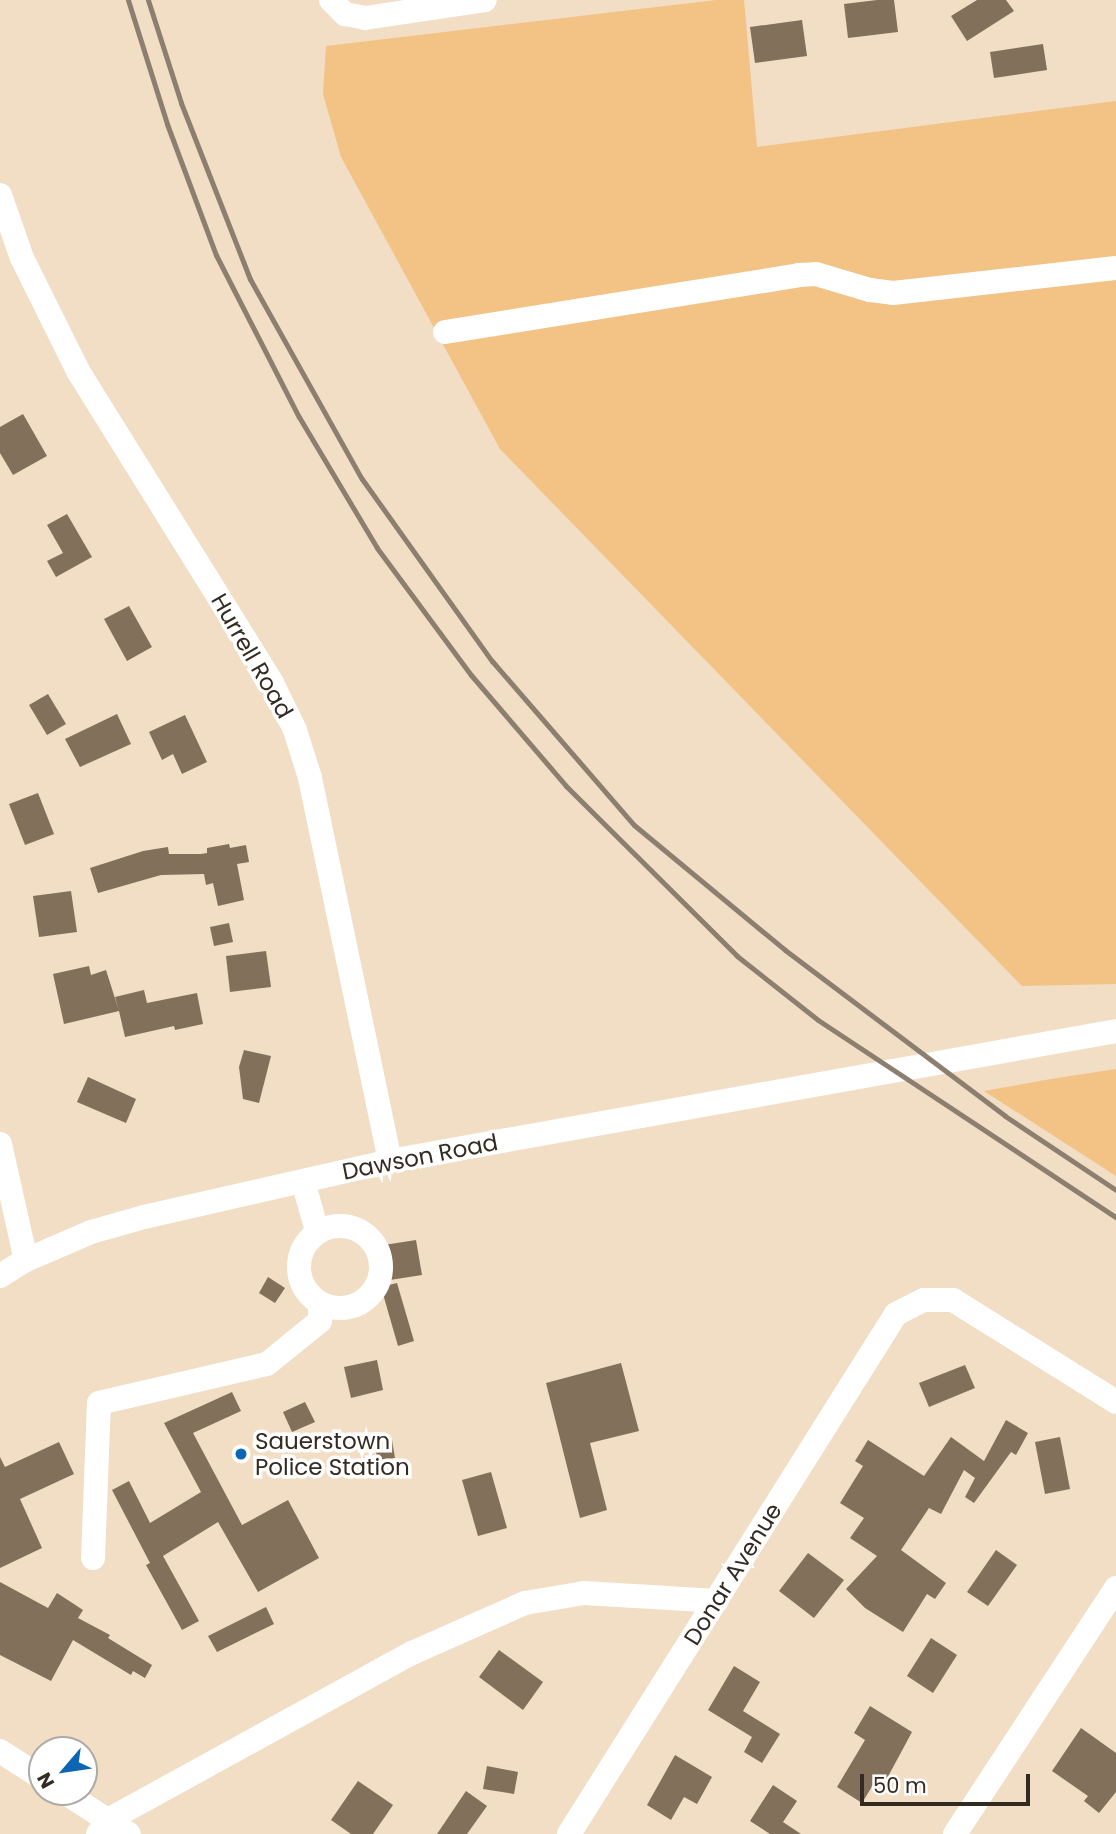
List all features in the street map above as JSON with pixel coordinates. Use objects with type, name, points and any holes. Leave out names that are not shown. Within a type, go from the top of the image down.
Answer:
[{"type":"street","points":[[331,0],[345,15],[365,18],[485,0]]},
{"type":"street","name":"Hurrell Road","points":[[0,195],[22,258],[78,372],[272,683],[295,730],[310,778],[390,1161]]},
{"type":"street","points":[[445,332],[799,275],[816,274],[870,290],[893,293],[1116,268]]},
{"type":"street","name":"Dawson Road","points":[[0,1276],[26,1260],[91,1232],[144,1217],[390,1161],[851,1076],[1116,1031]]},
{"type":"street","points":[[0,1144],[26,1260]]},
{"type":"street","points":[[303,1181],[317,1231]]},
{"type":"street","points":[[334,1225],[351,1226],[367,1235],[377,1249],[382,1266],[379,1283],[368,1297],[345,1308],[320,1304],[302,1284],[298,1259],[305,1243],[317,1231],[334,1225]]},
{"type":"street","name":"Donar Avenue","points":[[569,1834],[896,1314],[924,1300],[953,1300],[1116,1402]]},
{"type":"street","points":[[93,1558],[99,1403],[267,1364],[320,1321],[320,1304]]},
{"type":"street","points":[[955,1834],[1116,1588]]},
{"type":"street","points":[[103,1827],[412,1653],[525,1603],[584,1593],[717,1601]]},
{"type":"street","points":[[0,1751],[28,1769]]},
{"type":"street","points":[[80,1806],[103,1827],[129,1834]]},
{"type":"shaded area","points":[[716,0],[744,0],[757,147],[1116,101],[1116,984],[1022,986],[500,449],[341,157],[323,94],[326,46]]},
{"type":"shaded area","points":[[1116,1069],[1116,1176],[984,1091],[1051,1079]]},
{"type":"building","points":[[894,0],[898,32],[848,38],[844,4]]},
{"type":"building","points":[[977,0],[1006,0],[1014,11],[967,41],[951,16]]},
{"type":"building","points":[[802,20],[807,56],[755,63],[750,27]]},
{"type":"building","points":[[1043,44],[1047,70],[994,78],[990,52]]},
{"type":"building","points":[[23,414],[47,456],[13,475],[0,453],[0,427]]},
{"type":"building","points":[[67,514],[92,557],[56,577],[47,561],[63,553],[47,525]]},
{"type":"building","points":[[129,606],[152,647],[127,661],[104,619]]},
{"type":"building","points":[[48,694],[66,724],[47,735],[29,705]]},
{"type":"building","points":[[117,714],[131,744],[80,767],[65,739]]},
{"type":"building","points":[[185,715],[207,762],[182,774],[173,754],[162,760],[149,732]]},
{"type":"building","points":[[38,793],[54,834],[25,845],[9,804]]},
{"type":"building","points":[[229,844],[230,848],[246,845],[249,862],[237,864],[244,900],[218,906],[213,883],[206,885],[204,874],[161,875],[98,893],[90,868],[143,851],[168,847],[169,854],[201,854],[207,853],[207,848]]},
{"type":"building","points":[[71,891],[77,932],[39,937],[33,896]]},
{"type":"building","points":[[229,923],[233,942],[214,946],[210,927]]},
{"type":"building","points":[[266,951],[271,987],[230,992],[226,956]]},
{"type":"building","points":[[89,966],[91,975],[106,970],[119,1011],[64,1024],[53,974]]},
{"type":"building","points":[[144,990],[147,1003],[197,993],[203,1024],[175,1030],[174,1026],[125,1037],[115,997]]},
{"type":"building","points":[[244,1050],[271,1056],[259,1103],[243,1099],[239,1067]]},
{"type":"building","points":[[88,1077],[136,1099],[126,1123],[77,1102]]},
{"type":"building","points":[[416,1240],[422,1275],[390,1280],[384,1245]]},
{"type":"building","points":[[268,1277],[285,1288],[275,1303],[259,1293]]},
{"type":"building","points":[[397,1283],[414,1341],[398,1346],[381,1287]]},
{"type":"building","points":[[377,1360],[383,1390],[351,1398],[344,1367]]},
{"type":"building","points":[[621,1363],[639,1431],[590,1443],[607,1510],[580,1518],[546,1383]]},
{"type":"building","points":[[965,1365],[975,1388],[929,1407],[919,1383]]},
{"type":"building","points":[[232,1392],[241,1411],[193,1433],[242,1525],[288,1500],[319,1558],[258,1592],[218,1522],[163,1556],[199,1621],[182,1630],[146,1565],[150,1563],[112,1490],[129,1481],[150,1523],[201,1492],[164,1423]]},
{"type":"building","points":[[305,1402],[315,1422],[292,1432],[283,1412]]},
{"type":"building","points":[[1006,1420],[1028,1433],[1016,1455],[1011,1452],[974,1503],[965,1497],[975,1478],[964,1470],[941,1514],[929,1508],[901,1550],[946,1583],[935,1599],[927,1594],[903,1632],[865,1608],[846,1589],[877,1556],[850,1538],[864,1518],[840,1503],[863,1466],[855,1461],[868,1440],[924,1476],[951,1437],[984,1461]]},
{"type":"building","points":[[1060,1437],[1070,1489],[1045,1494],[1035,1442]]},
{"type":"building","points":[[392,1440],[395,1458],[377,1460],[375,1442]]},
{"type":"building","points":[[59,1442],[74,1474],[20,1499],[42,1548],[0,1568],[0,1457],[5,1467]]},
{"type":"building","points":[[491,1472],[507,1528],[478,1536],[462,1480]]},
{"type":"building","points":[[996,1550],[1017,1565],[988,1606],[967,1592]]},
{"type":"building","points":[[808,1553],[844,1580],[814,1618],[779,1591]]},
{"type":"building","points":[[0,1582],[48,1608],[57,1593],[83,1610],[78,1618],[110,1635],[108,1638],[152,1665],[145,1678],[133,1671],[131,1675],[73,1640],[51,1681],[0,1655]]},
{"type":"building","points":[[266,1607],[274,1624],[217,1652],[208,1636]]},
{"type":"building","points":[[931,1638],[957,1655],[933,1693],[907,1676]]},
{"type":"building","points":[[499,1650],[543,1682],[523,1710],[479,1677]]},
{"type":"building","points":[[734,1666],[760,1682],[743,1711],[780,1734],[762,1763],[744,1752],[752,1737],[708,1710]]},
{"type":"building","points":[[870,1706],[912,1732],[884,1784],[876,1780],[862,1803],[837,1787],[865,1740],[854,1733]]},
{"type":"building","points":[[1081,1728],[1116,1753],[1116,1792],[1099,1813],[1084,1801],[1088,1796],[1052,1771]]},
{"type":"building","points":[[675,1755],[712,1777],[697,1804],[684,1797],[671,1820],[647,1805]]},
{"type":"building","points":[[487,1766],[518,1772],[514,1794],[483,1789]]},
{"type":"building","points":[[358,1781],[393,1805],[373,1834],[351,1834],[331,1820]]},
{"type":"building","points":[[773,1785],[797,1801],[783,1822],[801,1834],[770,1834],[750,1821]]},
{"type":"building","points":[[466,1791],[487,1806],[467,1834],[437,1834]]},
{"type":"railway","points":[[128,0],[167,124],[216,255],[299,417],[377,548],[471,675],[566,786],[737,956],[818,1020],[1116,1217]]},
{"type":"railway","points":[[148,0],[181,103],[250,279],[362,479],[492,661],[634,825],[785,950],[1005,1116],[1116,1190]]},
{"type":"place","name":"Sauerstown Police Station","points":[[241,1454]]}]
